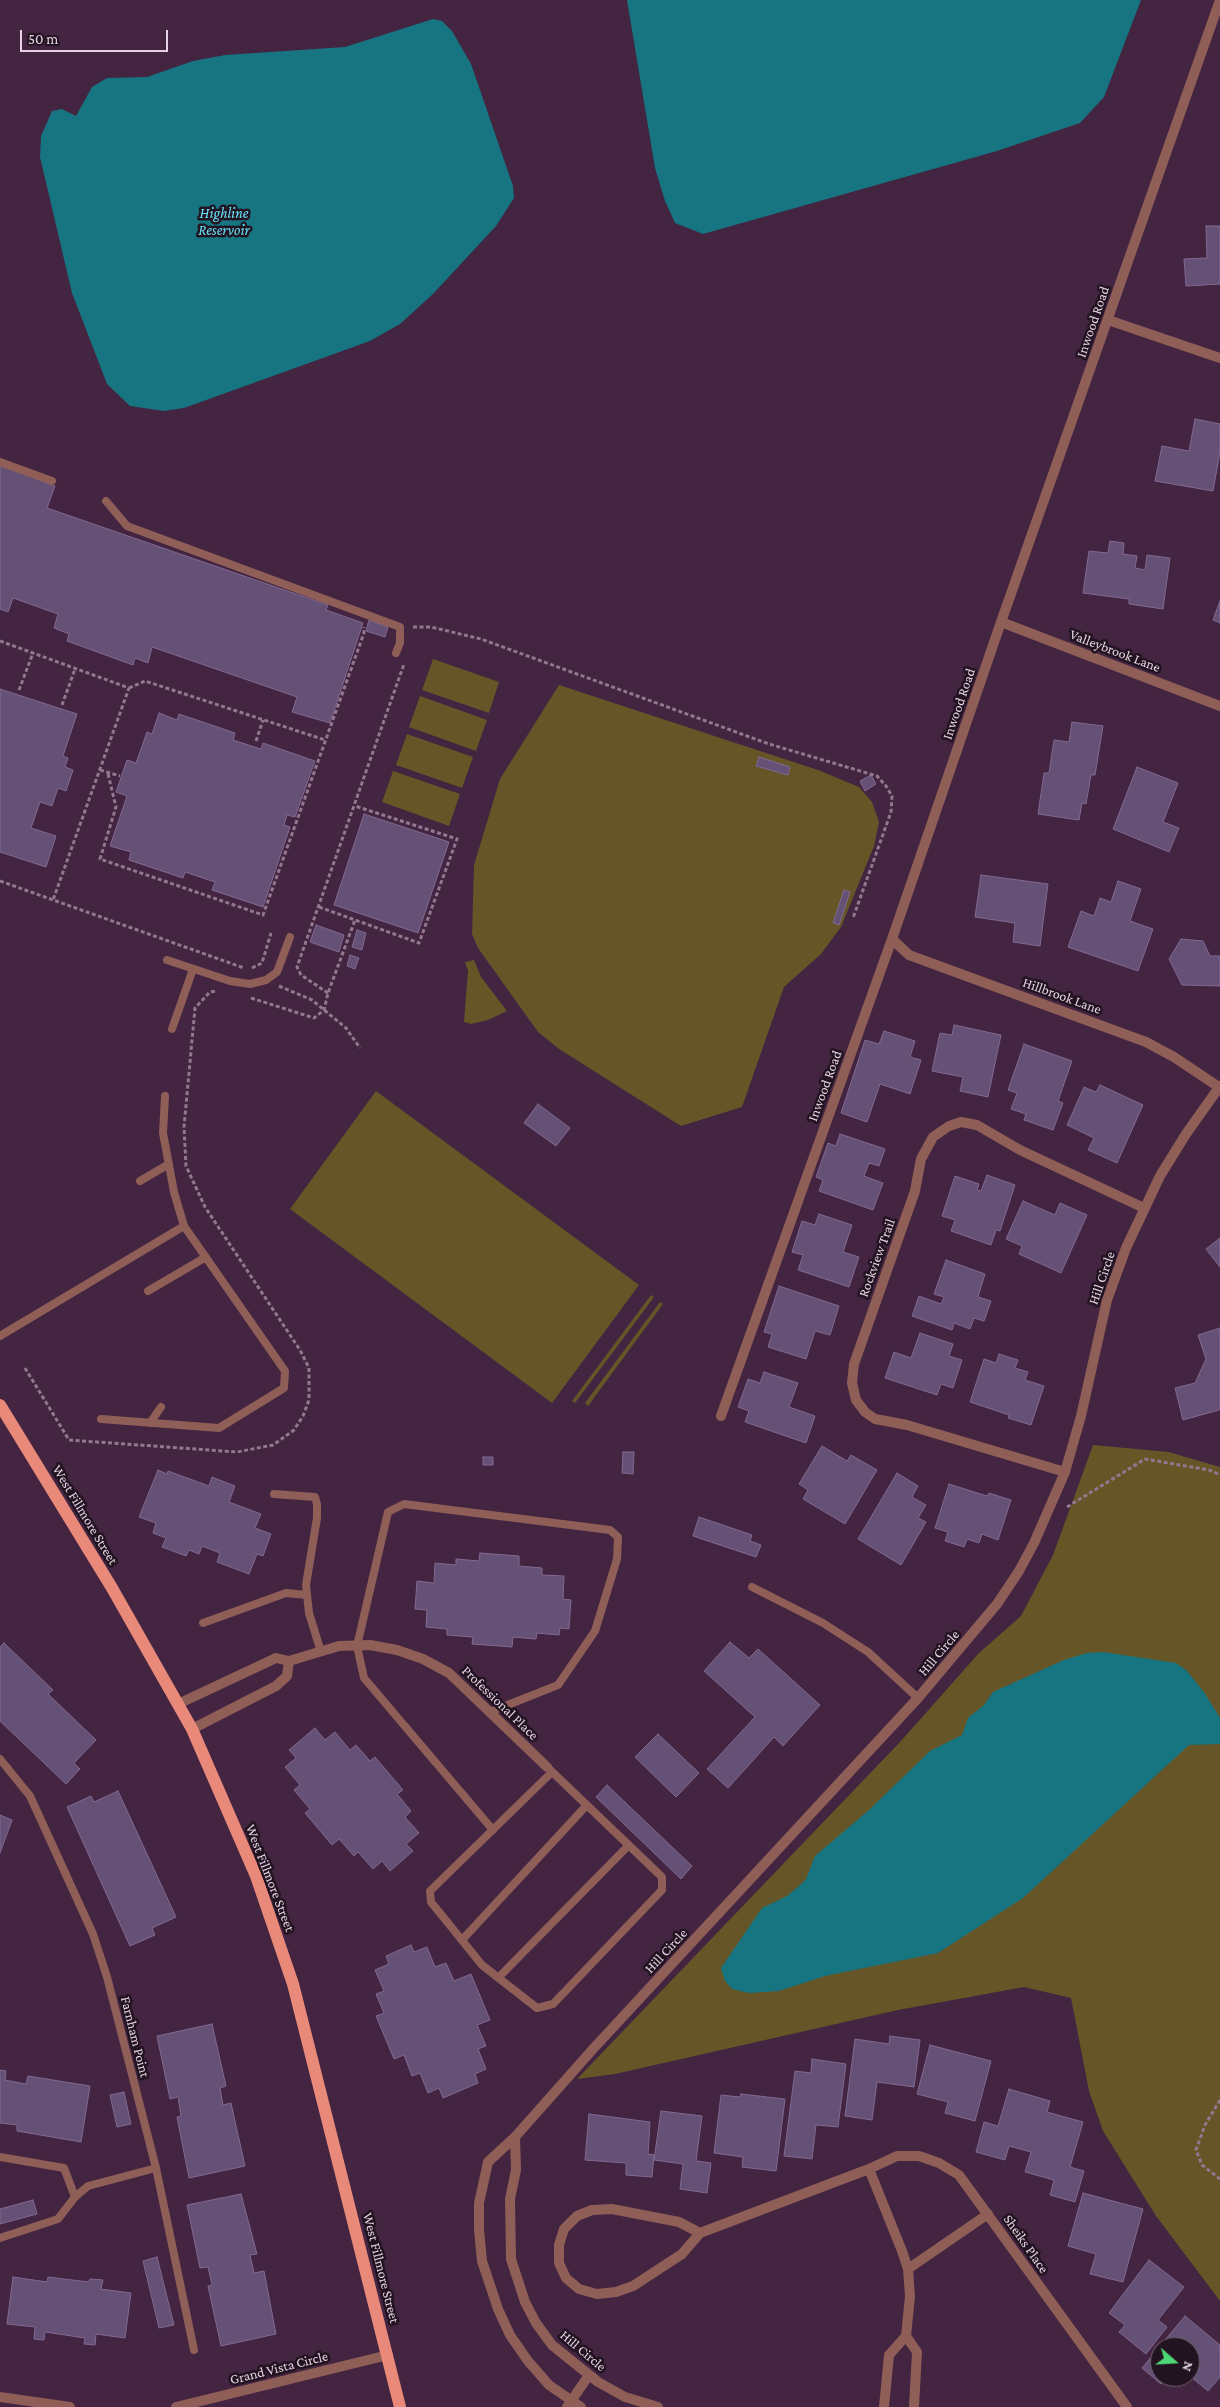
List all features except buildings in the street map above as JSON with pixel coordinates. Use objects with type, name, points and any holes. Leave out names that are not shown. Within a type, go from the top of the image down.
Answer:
[{"type":"main road","name":"West Fillmore Street","points":[[0,1405],[112,1588],[192,1729],[256,1876],[293,1984],[400,2407]]},
{"type":"street","name":"Inwood Road","points":[[721,1416],[892,939],[1001,622],[1219,3]]},
{"type":"street","points":[[1108,320],[1220,358]]},
{"type":"street","name":"Valleybrook Lane","points":[[1001,622],[1220,706]]},
{"type":"street","name":"Hillbrook Lane","points":[[892,939],[909,955],[1146,1042],[1174,1057],[1220,1087]]},
{"type":"street","name":"Hill Circle","points":[[581,2407],[569,2404],[528,2361],[510,2335],[498,2309],[482,2261],[478,2203],[482,2180],[488,2162],[515,2137],[593,2049],[918,1698],[997,1604],[1020,1571],[1047,1517],[1064,1472],[1080,1416],[1107,1300],[1144,1208],[1160,1176],[1186,1134],[1220,1087]]},
{"type":"street","name":"Rockview Trail","points":[[1064,1472],[907,1425],[875,1419],[865,1412],[856,1400],[852,1383],[854,1364],[915,1191],[921,1159],[933,1137],[949,1126],[961,1122],[977,1125],[1020,1150],[1144,1208]]},
{"type":"street","name":"Professional Place","points":[[178,1704],[276,1658],[289,1661],[339,1646],[370,1645],[397,1650],[423,1659],[449,1674],[550,1770]]},
{"type":"street","points":[[192,1729],[276,1686],[287,1676],[289,1661]]},
{"type":"street","name":"Hill Circle","points":[[515,2137],[516,2170],[510,2199],[511,2259],[517,2281],[536,2323],[552,2345],[589,2375],[625,2396],[658,2407]]},
{"type":"street","name":"Sheiks Place","points":[[700,2233],[680,2222],[612,2209],[592,2210],[576,2216],[564,2229],[559,2245],[560,2264],[566,2278],[579,2289],[597,2294],[616,2292],[633,2286],[682,2254],[700,2233],[869,2169],[897,2156],[919,2156],[939,2163],[959,2176],[1127,2407]]},
{"type":"street","points":[[869,2169],[908,2269],[910,2296],[906,2336],[889,2355],[884,2407]]},
{"type":"street","points":[[908,2269],[988,2214]]},
{"type":"street","points":[[906,2336],[917,2352],[914,2407]]},
{"type":"street","name":"Grand Vista Circle","points":[[176,2407],[388,2355]]},
{"type":"street","points":[[569,2404],[589,2375]]},
{"type":"street","points":[[0,2397],[41,2405],[70,2407]]},
{"type":"lane","points":[[0,462],[52,481]]},
{"type":"lane","points":[[106,501],[127,526],[400,627],[400,643],[396,653]]},
{"type":"lane","points":[[167,960],[237,982],[250,984],[266,980],[277,972],[290,937]]},
{"type":"lane","points":[[172,1029],[193,969]]},
{"type":"lane","points":[[101,1419],[219,1428],[284,1388],[285,1372],[184,1226],[163,1133],[165,1096]]},
{"type":"lane","points":[[140,1181],[169,1164]]},
{"type":"lane","points":[[0,1336],[184,1226]]},
{"type":"lane","points":[[148,1291],[206,1257]]},
{"type":"lane","points":[[150,1423],[161,1407]]},
{"type":"lane","points":[[274,1494],[315,1497],[317,1518],[306,1585],[309,1613],[321,1652]]},
{"type":"lane","points":[[490,1712],[558,1684],[595,1631],[617,1559],[618,1537],[610,1530],[404,1504],[388,1512],[357,1646],[364,1678],[493,1830]]},
{"type":"lane","points":[[752,1586],[822,1623],[868,1652],[918,1698]]},
{"type":"lane","points":[[203,1623],[286,1593],[307,1595]]},
{"type":"lane","name":"Farnham Point","points":[[0,1759],[30,1796],[93,1934],[107,1977],[156,2168],[194,2350]]},
{"type":"lane","points":[[550,1770],[662,1877],[662,1890],[553,2004],[537,2008],[482,1965],[431,1902],[430,1891],[493,1830],[550,1770]]},
{"type":"lane","points":[[462,1940],[587,1806]]},
{"type":"lane","points":[[498,1978],[629,1845]]},
{"type":"lane","points":[[0,2157],[64,2168],[76,2197]]},
{"type":"lane","points":[[0,2238],[58,2219],[88,2186],[156,2168]]},
{"type":"path","points":[[108,774],[116,807],[100,859],[262,915],[364,633],[365,614]]},
{"type":"path","points":[[400,627],[431,627],[481,639],[769,744],[877,776],[892,796],[891,812],[854,918]]},
{"type":"path","points":[[414,636],[417,627]]},
{"type":"path","points":[[0,641],[129,688],[145,681],[325,740]]},
{"type":"path","points":[[19,690],[33,653]]},
{"type":"path","points":[[328,993],[301,975],[298,967],[407,655]]},
{"type":"path","points":[[62,705],[76,668]]},
{"type":"path","points":[[53,900],[129,688]]},
{"type":"path","points":[[256,741],[263,720]]},
{"type":"path","points":[[100,770],[108,774],[120,776]]},
{"type":"path","points":[[319,907],[418,943],[457,839],[355,806]]},
{"type":"path","points":[[0,881],[250,970],[262,963],[271,933]]},
{"type":"path","points":[[243,996],[314,1018],[324,1010],[328,993],[354,920]]},
{"type":"path","points":[[266,980],[312,1000],[346,1028],[360,1048]]},
{"type":"path","points":[[25,1368],[68,1440],[237,1452],[273,1445],[294,1430],[303,1416],[309,1400],[309,1368],[300,1350],[205,1208],[186,1166],[184,1127],[195,1008],[210,992],[221,991]]},
{"type":"path","points":[[1047,1517],[1080,1500],[1108,1480],[1145,1458],[1209,1470],[1220,1475]]},
{"type":"path","points":[[1220,2100],[1205,2126],[1196,2150],[1202,2165],[1220,2178]]},
{"type":"shaded area","points":[[433,659],[499,682],[489,713],[422,690]]},
{"type":"shaded area","points":[[559,685],[818,770],[859,787],[872,802],[879,822],[874,846],[841,927],[821,954],[784,987],[742,1107],[681,1126],[559,1049],[538,1032],[478,948],[472,934],[474,865],[500,779]]},
{"type":"shaded area","points":[[420,696],[487,720],[476,751],[409,727]]},
{"type":"shaded area","points":[[407,734],[473,757],[462,788],[396,765]]},
{"type":"shaded area","points":[[393,771],[460,794],[449,826],[382,802]]},
{"type":"shaded area","points":[[474,960],[481,977],[507,1011],[488,1020],[471,1024],[464,1022],[468,971],[465,962]]},
{"type":"shaded area","points":[[376,1091],[639,1285],[552,1403],[290,1209]]},
{"type":"shaded area","points":[[651,1295],[654,1297],[575,1403],[572,1401]]},
{"type":"shaded area","points":[[660,1302],[663,1304],[588,1406],[585,1403]]},
{"type":"shaded area","points":[[1093,1445],[1169,1452],[1220,1467],[1220,2301],[1156,2216],[1103,2131],[1089,2091],[1071,1998],[1024,1987],[898,2010],[615,2074],[577,2079],[900,1742],[979,1653],[1021,1616],[1053,1555]]},
{"type":"water","points":[[627,0],[1141,0],[1104,97],[1080,123],[997,151],[703,234],[675,223],[665,201],[655,168]]},
{"type":"water","name":"Highline Reservoir","points":[[433,19],[442,21],[452,31],[471,64],[513,186],[514,198],[496,226],[433,294],[400,324],[370,341],[184,408],[164,411],[130,406],[107,384],[72,293],[40,157],[41,136],[52,111],[62,109],[76,116],[92,87],[107,78],[147,77],[193,61],[225,55],[345,47]]},
{"type":"water","points":[[1103,1652],[1176,1663],[1186,1670],[1204,1692],[1220,1718],[1220,1744],[1189,1745],[1023,1898],[938,1953],[825,1976],[779,1991],[749,1993],[732,1989],[725,1981],[721,1968],[762,1908],[787,1896],[798,1887],[806,1879],[815,1856],[869,1810],[930,1751],[962,1735],[968,1718],[984,1705],[993,1692],[1064,1660],[1087,1653]]}]
